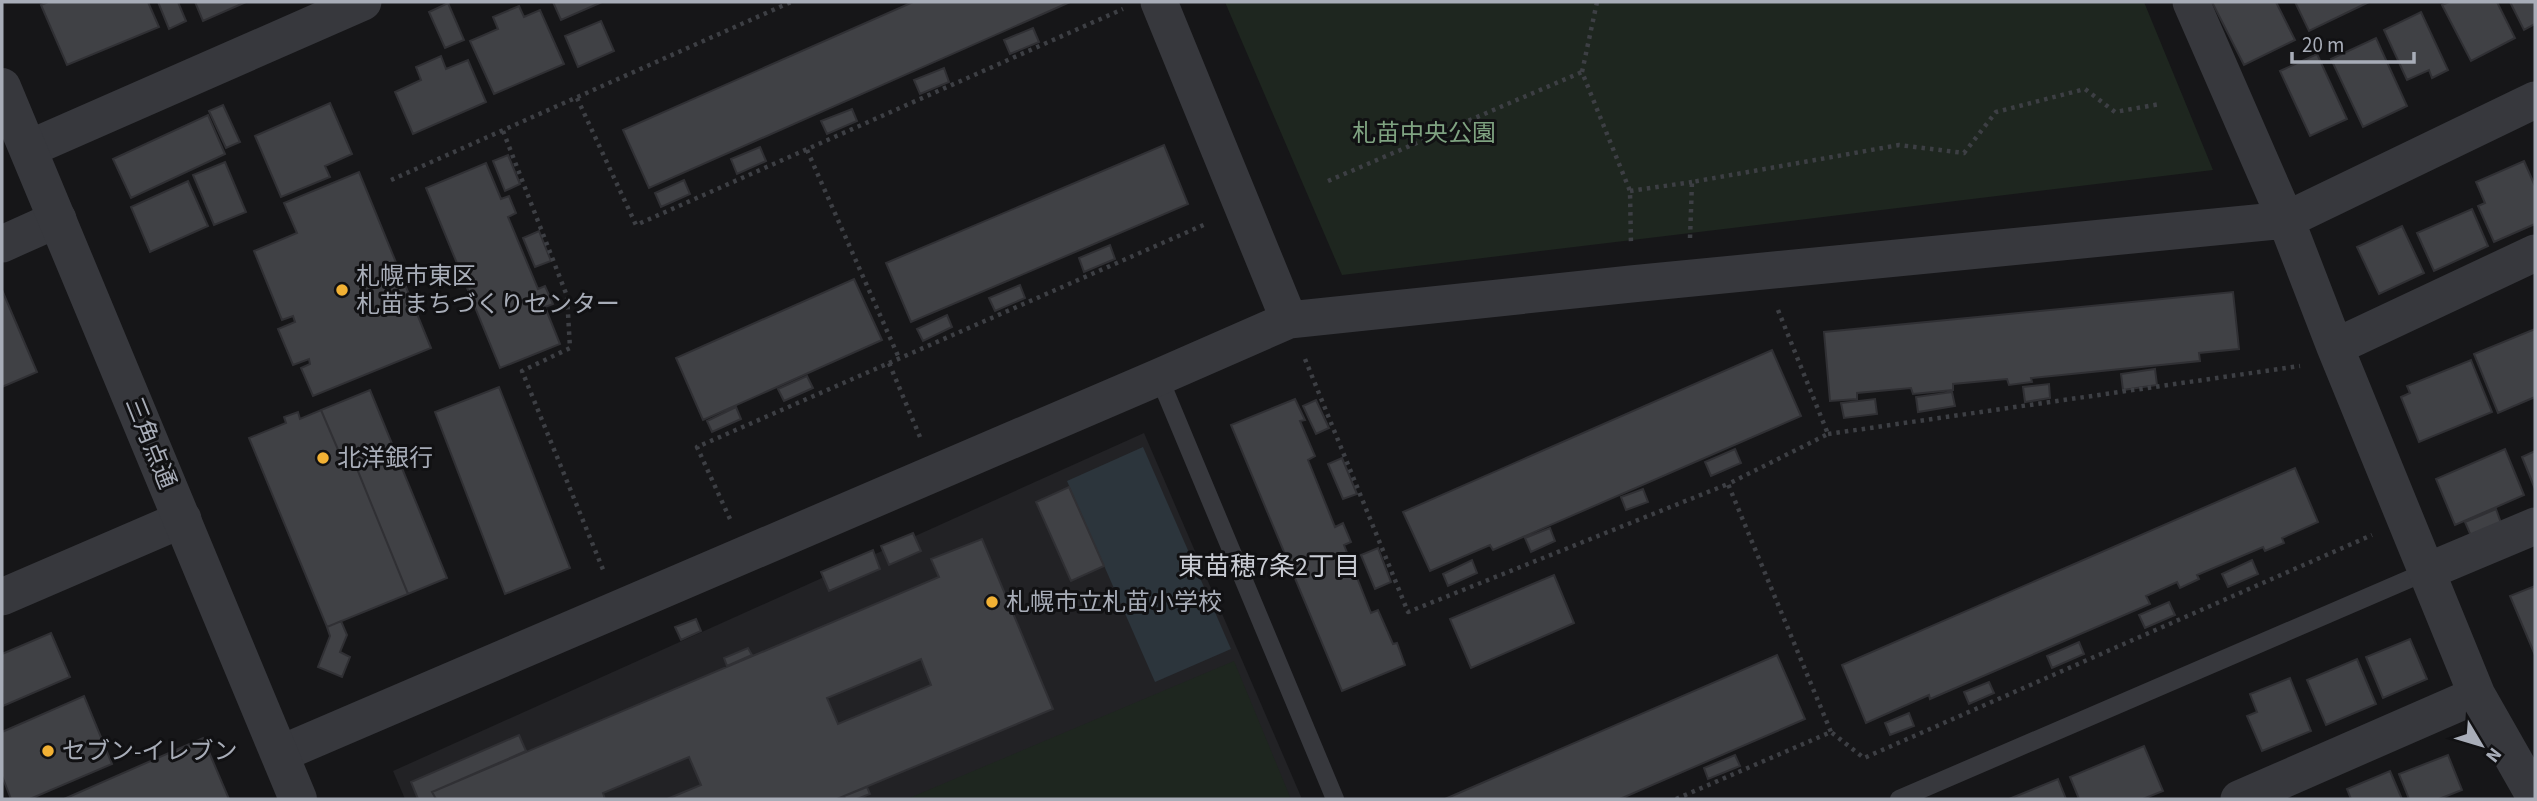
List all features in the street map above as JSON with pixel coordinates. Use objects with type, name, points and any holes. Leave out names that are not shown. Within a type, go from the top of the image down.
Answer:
[{"type":"street","points":[[28,149],[363,2]]},
{"type":"street","points":[[1159,2],[1295,333]]},
{"type":"street","points":[[2191,2],[2286,220],[2477,695],[2535,797]]},
{"type":"street","name":"三角点通","points":[[2,87],[298,799]]},
{"type":"street","points":[[280,754],[1159,377],[1295,333],[1631,284],[2286,220],[2535,100]]},
{"type":"street","points":[[2,244],[58,219]]},
{"type":"street","points":[[2335,347],[2535,253]]},
{"type":"street","points":[[2,597],[183,519]]},
{"type":"street","points":[[2428,571],[2535,526]]},
{"type":"street","points":[[2239,799],[2477,695]]},
{"type":"lane","points":[[1159,377],[1335,799]]},
{"type":"lane","points":[[1899,799],[2428,571]]},
{"type":"path","points":[[391,180],[791,2]]},
{"type":"path","points":[[1597,2],[1583,72],[1630,191],[1631,251]]},
{"type":"path","points":[[577,98],[635,225],[1124,9]]},
{"type":"path","points":[[1328,181],[1583,72]]},
{"type":"path","points":[[1630,191],[1899,145],[1964,153],[1996,112],[2085,89],[2115,112],[2160,104]]},
{"type":"path","points":[[503,131],[567,296],[570,348],[522,371],[606,579]]},
{"type":"path","points":[[807,150],[899,358]]},
{"type":"path","points":[[1690,245],[1692,182]]},
{"type":"path","points":[[733,526],[697,447],[1211,221]]},
{"type":"path","points":[[1774,302],[1828,434]]},
{"type":"path","points":[[1295,333],[1408,612],[1728,484],[1828,434],[2301,366]]},
{"type":"path","points":[[889,363],[923,445]]},
{"type":"path","points":[[1728,484],[1831,732],[1864,758],[2382,530]]},
{"type":"path","points":[[1676,799],[1831,732]]},
{"type":"shaded area","name":"札幌市立札苗小学校","points":[[1144,433],[1302,799],[405,799],[393,771]]},
{"type":"shaded area","points":[[1143,447],[1231,649],[1155,682],[1067,481]]},
{"type":"green space","name":"札苗中央公園","points":[[1225,2],[2144,2],[2213,170],[1342,275]]},
{"type":"green space","points":[[1234,661],[1291,799],[907,799]]},
{"type":"building","points":[[48,2],[148,2],[159,27],[67,65],[41,5]]},
{"type":"building","points":[[158,2],[178,2],[186,21],[169,29]]},
{"type":"building","points":[[195,2],[246,2],[203,21]]},
{"type":"building","points":[[553,2],[602,2],[561,20]]},
{"type":"building","points":[[913,2],[1070,2],[649,188],[623,130]]},
{"type":"building","points":[[2212,2],[2276,2],[2295,40],[2244,65]]},
{"type":"building","points":[[2295,2],[2369,2],[2309,31]]},
{"type":"building","points":[[2449,2],[2497,2],[2515,38],[2471,61],[2442,5]]},
{"type":"building","points":[[2510,2],[2535,2],[2535,24],[2524,30]]},
{"type":"building","points":[[448,3],[464,40],[445,48],[429,12]]},
{"type":"building","points":[[519,6],[524,17],[540,10],[564,64],[494,94],[470,41],[498,29],[493,17]]},
{"type":"building","points":[[2421,12],[2448,70],[2432,78],[2429,70],[2407,80],[2384,30]]},
{"type":"building","points":[[601,21],[614,51],[578,67],[565,36]]},
{"type":"building","points":[[1033,28],[1039,42],[1010,54],[1004,40]]},
{"type":"building","points":[[2376,38],[2407,106],[2363,127],[2331,59]]},
{"type":"building","points":[[2317,54],[2347,119],[2310,136],[2280,71]]},
{"type":"building","points":[[441,56],[446,69],[468,60],[486,102],[413,134],[395,92],[421,80],[416,67]]},
{"type":"building","points":[[944,68],[949,82],[920,94],[914,80]]},
{"type":"building","points":[[330,103],[352,154],[325,166],[330,177],[281,197],[255,136]]},
{"type":"building","points":[[223,105],[240,142],[226,148],[209,111]]},
{"type":"building","points":[[852,109],[857,121],[827,134],[821,121]]},
{"type":"building","points":[[208,115],[225,154],[131,198],[113,159]]},
{"type":"building","points":[[1164,145],[1188,204],[911,322],[886,263]]},
{"type":"building","points":[[760,147],[766,161],[737,174],[731,159]]},
{"type":"building","points":[[508,155],[520,184],[505,191],[493,161]]},
{"type":"building","points":[[2524,161],[2535,186],[2535,224],[2494,242],[2478,206],[2485,203],[2476,182]]},
{"type":"building","points":[[225,162],[246,212],[214,225],[193,175]]},
{"type":"building","points":[[486,163],[501,199],[509,196],[516,213],[508,217],[538,289],[545,286],[553,304],[545,307],[560,344],[500,368],[426,188]]},
{"type":"building","points":[[359,172],[431,348],[313,396],[301,368],[310,364],[309,359],[293,365],[278,329],[295,322],[293,316],[282,320],[254,251],[297,233],[284,203]]},
{"type":"building","points":[[684,180],[690,194],[661,207],[655,193]]},
{"type":"building","points":[[188,181],[208,226],[150,252],[131,207]]},
{"type":"building","points":[[2472,209],[2488,246],[2434,271],[2417,233]]},
{"type":"building","points":[[2402,226],[2424,273],[2379,294],[2357,247]]},
{"type":"building","points":[[539,231],[551,261],[535,267],[523,238]]},
{"type":"building","points":[[1110,245],[1115,259],[1084,272],[1079,258]]},
{"type":"building","points":[[854,279],[882,340],[703,420],[676,358]]},
{"type":"building","points":[[1020,285],[1025,298],[995,311],[989,298]]},
{"type":"building","points":[[2,290],[37,372],[2,387]]},
{"type":"building","points":[[2233,292],[2239,349],[2199,353],[2200,361],[2031,378],[2032,382],[2009,385],[2007,379],[1953,384],[1953,390],[1913,394],[1911,388],[1857,393],[1857,399],[1830,401],[1824,332]]},
{"type":"building","points":[[947,315],[952,327],[923,341],[917,329]]},
{"type":"building","points":[[2535,329],[2535,397],[2498,413],[2474,354]]},
{"type":"building","points":[[1772,350],[1801,416],[1493,550],[1490,545],[1430,571],[1403,512]]},
{"type":"building","points":[[2471,360],[2492,412],[2419,442],[2401,397],[2410,393],[2407,386]]},
{"type":"building","points":[[2155,369],[2157,385],[2123,390],[2121,374]]},
{"type":"building","points":[[807,376],[813,388],[784,401],[778,389]]},
{"type":"building","points":[[2049,384],[2050,398],[2025,402],[2023,387]]},
{"type":"building","points":[[499,387],[570,568],[505,594],[435,412]]},
{"type":"building","points":[[370,390],[447,578],[408,594],[351,454],[342,459],[321,410]]},
{"type":"building","points":[[1952,392],[1955,406],[1918,412],[1916,397]]},
{"type":"building","points":[[1295,399],[1305,420],[1300,421],[1315,456],[1308,460],[1335,527],[1343,523],[1351,542],[1344,545],[1371,613],[1378,610],[1393,644],[1397,643],[1405,665],[1342,691],[1231,425]]},
{"type":"building","points":[[1875,399],[1877,414],[1844,418],[1841,403]]},
{"type":"building","points":[[1316,400],[1329,428],[1316,434],[1303,406]]},
{"type":"building","points":[[736,407],[741,419],[712,432],[707,421]]},
{"type":"building","points":[[321,410],[342,459],[351,454],[408,594],[327,627],[249,438],[286,423],[284,417],[298,412],[300,419]]},
{"type":"building","points":[[1735,449],[1741,463],[1711,476],[1705,462]]},
{"type":"building","points":[[2505,449],[2524,495],[2455,525],[2436,479]]},
{"type":"building","points":[[2535,451],[2535,489],[2522,457]]},
{"type":"building","points":[[1342,458],[1357,494],[1343,499],[1328,464]]},
{"type":"building","points":[[2295,468],[2318,522],[2282,538],[2284,543],[2265,551],[2263,547],[2197,575],[2199,579],[2180,588],[2177,582],[2146,596],[2150,604],[1930,699],[1929,695],[1866,723],[1842,665]]},
{"type":"building","points":[[1069,487],[1104,566],[1071,581],[1036,502]]},
{"type":"building","points":[[1643,489],[1648,502],[1626,510],[1621,497]]},
{"type":"building","points":[[2496,509],[2501,523],[2471,536],[2465,522]]},
{"type":"building","points":[[1550,528],[1555,541],[1531,552],[1525,538]]},
{"type":"building","points":[[913,533],[921,551],[889,565],[881,546]]},
{"type":"building","points":[[982,539],[1053,709],[837,799],[667,799],[701,785],[689,757],[603,793],[605,799],[436,799],[432,792],[939,577],[931,559]],"holes":[[[921,659],[931,685],[838,724],[827,698]]]},
{"type":"building","points":[[1378,548],[1391,582],[1375,589],[1361,555]]},
{"type":"building","points":[[873,550],[880,569],[829,591],[821,572]]},
{"type":"building","points":[[1472,560],[1477,573],[1448,586],[1443,574]]},
{"type":"building","points":[[2252,560],[2258,574],[2228,587],[2222,574]]},
{"type":"building","points":[[1554,575],[1574,623],[1471,668],[1450,619]]},
{"type":"building","points":[[2535,586],[2535,655],[2510,596]]},
{"type":"building","points":[[2169,602],[2175,615],[2145,628],[2139,615]]},
{"type":"building","points":[[696,619],[701,631],[681,640],[675,627]]},
{"type":"building","points":[[341,621],[347,635],[340,652],[350,657],[342,677],[318,667],[330,636],[327,627]]},
{"type":"building","points":[[51,633],[70,677],[3,706],[2,654]]},
{"type":"building","points":[[2410,639],[2427,679],[2383,698],[2366,657]]},
{"type":"building","points":[[2079,642],[2084,654],[2052,668],[2047,656]]},
{"type":"building","points":[[748,648],[752,655],[727,666],[724,658]]},
{"type":"building","points":[[1777,655],[1805,719],[1620,799],[1445,799]]},
{"type":"building","points":[[2357,659],[2376,704],[2326,725],[2307,680]]},
{"type":"building","points":[[2290,678],[2311,731],[2262,751],[2247,716],[2257,712],[2250,694]]},
{"type":"building","points":[[1989,682],[1994,693],[1969,704],[1964,692]]},
{"type":"building","points":[[84,696],[112,764],[30,799],[11,799],[2,776],[2,732]]},
{"type":"building","points":[[1909,713],[1914,726],[1890,735],[1885,723]]},
{"type":"building","points":[[519,735],[526,751],[432,792],[436,799],[418,799],[411,782]]},
{"type":"building","points":[[203,738],[229,799],[64,799]]},
{"type":"building","points":[[2144,746],[2163,791],[2143,799],[2079,799],[2070,777]]},
{"type":"building","points":[[1735,755],[1740,766],[1708,779],[1704,768]]},
{"type":"building","points":[[2448,755],[2462,790],[2439,799],[2409,799],[2399,774]]},
{"type":"building","points":[[2390,771],[2402,799],[2351,799],[2347,789]]},
{"type":"building","points":[[2058,779],[2066,799],[2009,799]]},
{"type":"building","points":[[867,787],[870,794],[857,799],[845,799],[844,796]]},
{"type":"place","name":"札幌市東区 札苗まちづくりセンター","points":[[342,290]]},
{"type":"place","name":"北洋銀行","points":[[323,458]]},
{"type":"place","name":"札幌市立札苗小学校","points":[[992,602]]},
{"type":"place","name":"セブン-イレブン","points":[[48,751]]},
{"type":"district","name":"東苗穂7条2丁目","points":[[1269,566]]}]
